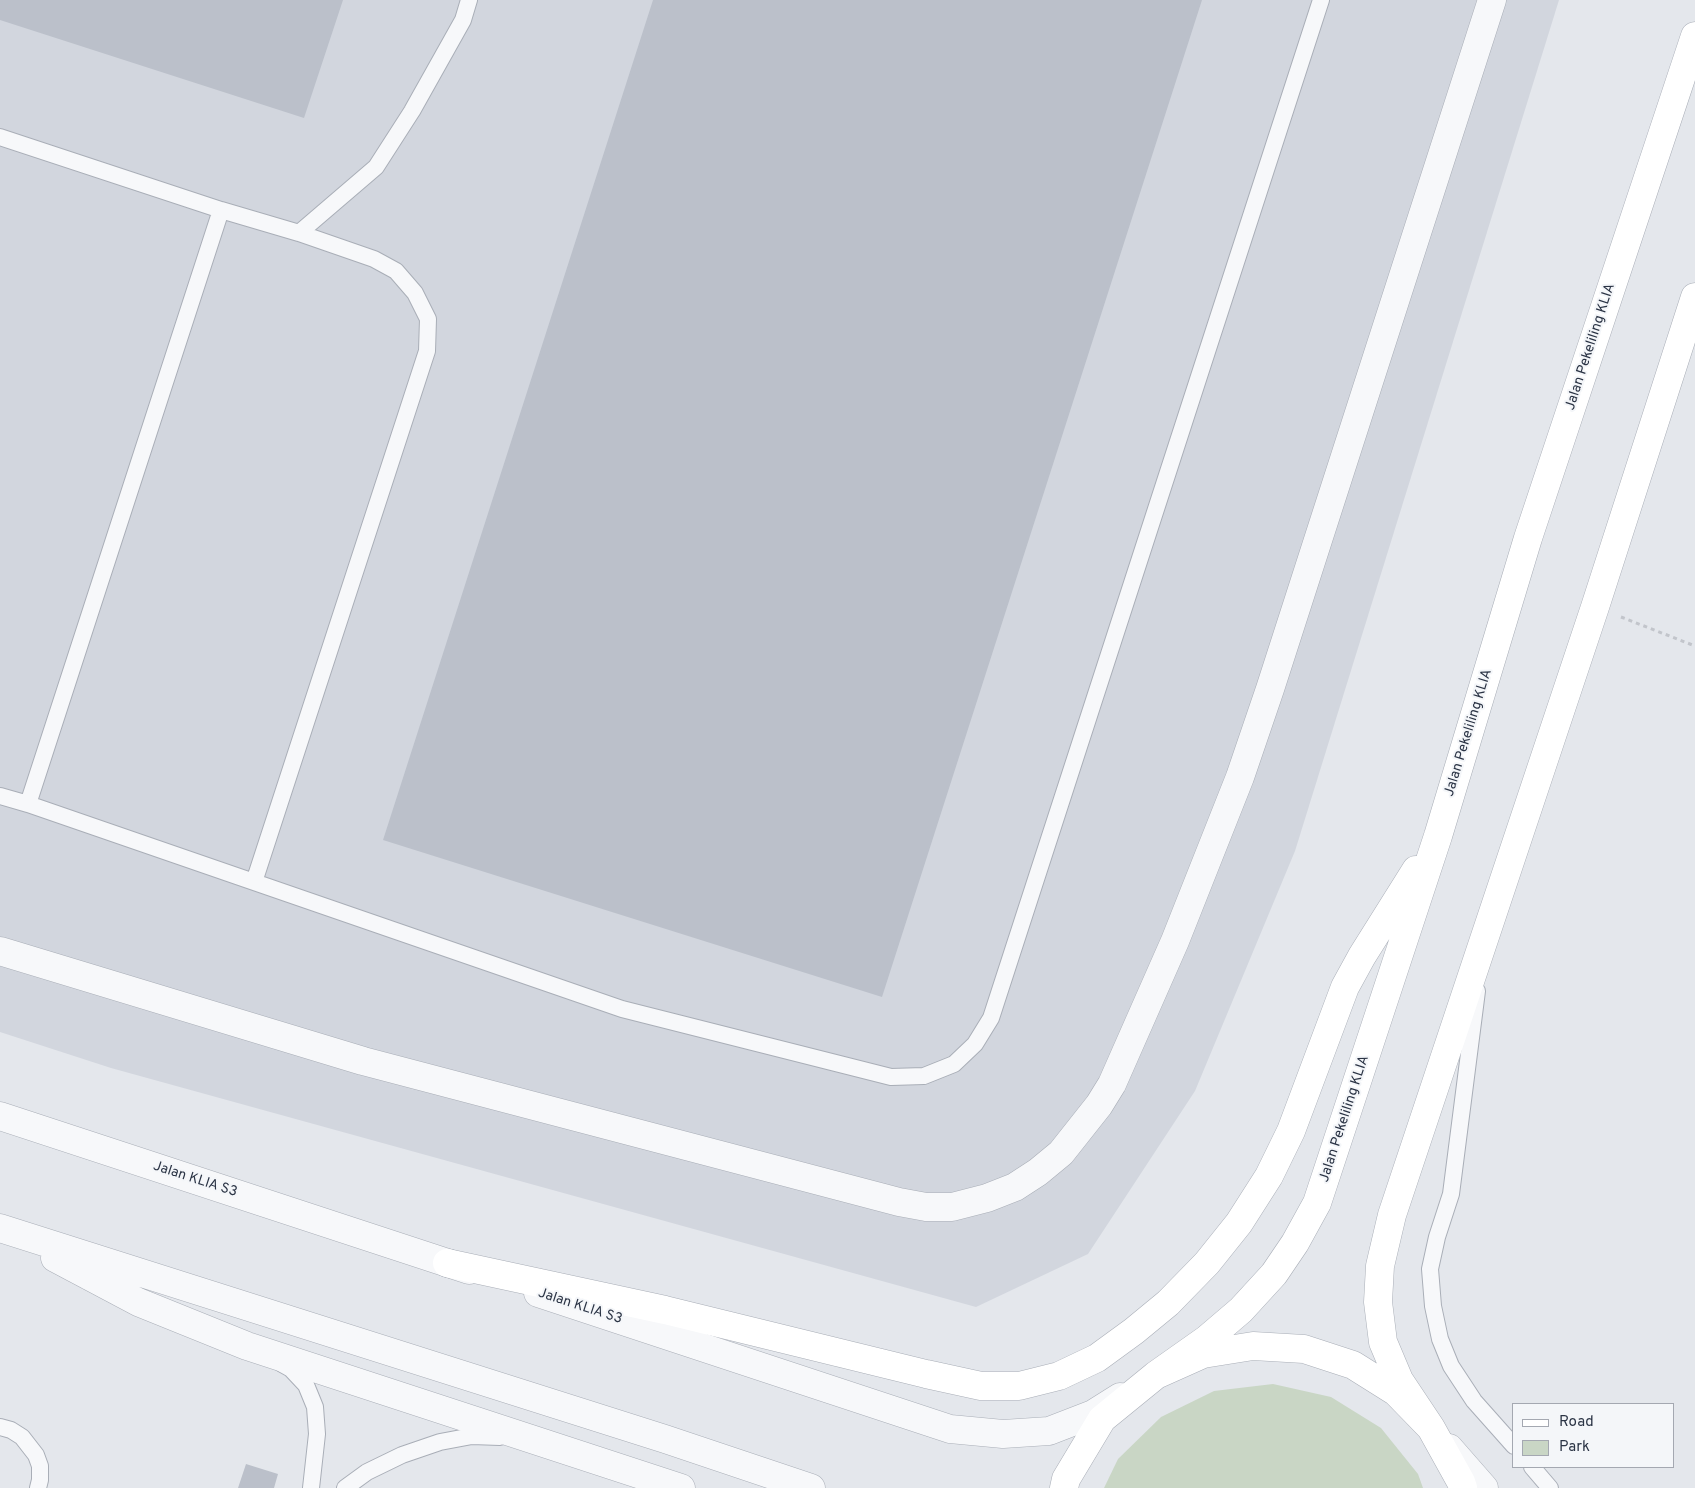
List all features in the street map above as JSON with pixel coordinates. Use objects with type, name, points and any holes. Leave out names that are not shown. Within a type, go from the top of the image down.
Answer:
[{"type":"main road","name":"Jalan Pekeliling KLIA","points":[[1064,1488],[1066,1479],[1102,1420],[1156,1375],[1207,1339],[1241,1310],[1274,1274],[1295,1243],[1317,1203],[1438,836],[1528,538],[1695,36]]},
{"type":"main road","name":"Jalan Pekeliling KLIA","points":[[1462,1488],[1461,1482],[1431,1428],[1399,1380],[1383,1342],[1378,1302],[1380,1266],[1392,1215],[1595,606],[1695,297]]},
{"type":"main road","points":[[447,1263],[664,1310],[981,1386],[1019,1386],[1059,1376],[1097,1358],[1168,1303],[1207,1263],[1239,1223],[1269,1176],[1291,1131],[1345,986],[1438,836]]},
{"type":"main road","name":"Jalan Pekeliling KLIA","points":[[1156,1375],[1203,1354],[1253,1346],[1304,1349],[1353,1365],[1396,1392],[1431,1428]]},
{"type":"street","points":[[0,951],[363,1061],[891,1200],[926,1207],[952,1207],[987,1198],[1015,1186],[1038,1172],[1061,1153],[1099,1105],[1112,1084],[1175,941],[1240,777],[1492,0]]},
{"type":"street","name":"Jalan KLIA S3","points":[[0,1116],[950,1429],[1003,1434],[1049,1431],[1093,1414],[1156,1375]]},
{"type":"street","points":[[0,1229],[138,1302],[248,1346],[681,1488]]},
{"type":"street","points":[[0,1229],[665,1439],[811,1488]]},
{"type":"street","points":[[1431,1428],[1484,1488]]},
{"type":"lane","points":[[299,233],[376,166],[412,111],[463,20],[469,0]]},
{"type":"lane","points":[[0,796],[28,804],[622,1009],[891,1077],[924,1076],[954,1064],[975,1044],[991,1018],[1321,0]]},
{"type":"lane","points":[[0,137],[374,259],[396,271],[415,293],[428,319],[427,351],[254,882]]},
{"type":"lane","points":[[28,804],[221,210]]},
{"type":"lane","points":[[1483,944],[1451,1194],[1437,1237],[1430,1269],[1432,1306],[1440,1339],[1451,1366],[1474,1401],[1512,1444]]},
{"type":"lane","points":[[248,1346],[292,1369],[306,1385],[315,1407],[317,1434],[312,1488]]},
{"type":"lane","points":[[0,1427],[11,1430],[22,1437],[36,1456],[40,1466],[38,1488]]},
{"type":"lane","points":[[345,1488],[367,1472],[402,1455],[440,1442],[472,1436],[505,1437],[549,1444]]},
{"type":"lane","points":[[1533,1468],[1550,1488]]},
{"type":"path","points":[[1595,606],[1695,646]]},
{"type":"shaded area","points":[[0,0],[1559,0],[1295,851],[1195,1091],[1088,1254],[976,1307],[111,1068],[0,1032]]},
{"type":"green space","points":[[1273,1384],[1331,1397],[1381,1428],[1418,1474],[1423,1488],[1104,1488],[1118,1459],[1161,1417],[1214,1391]]},
{"type":"building","points":[[0,0],[343,0],[304,118],[0,20]]},
{"type":"building","points":[[653,0],[1202,0],[882,997],[383,840]]},
{"type":"building","points":[[246,1464],[278,1474],[274,1488],[238,1488]]}]
